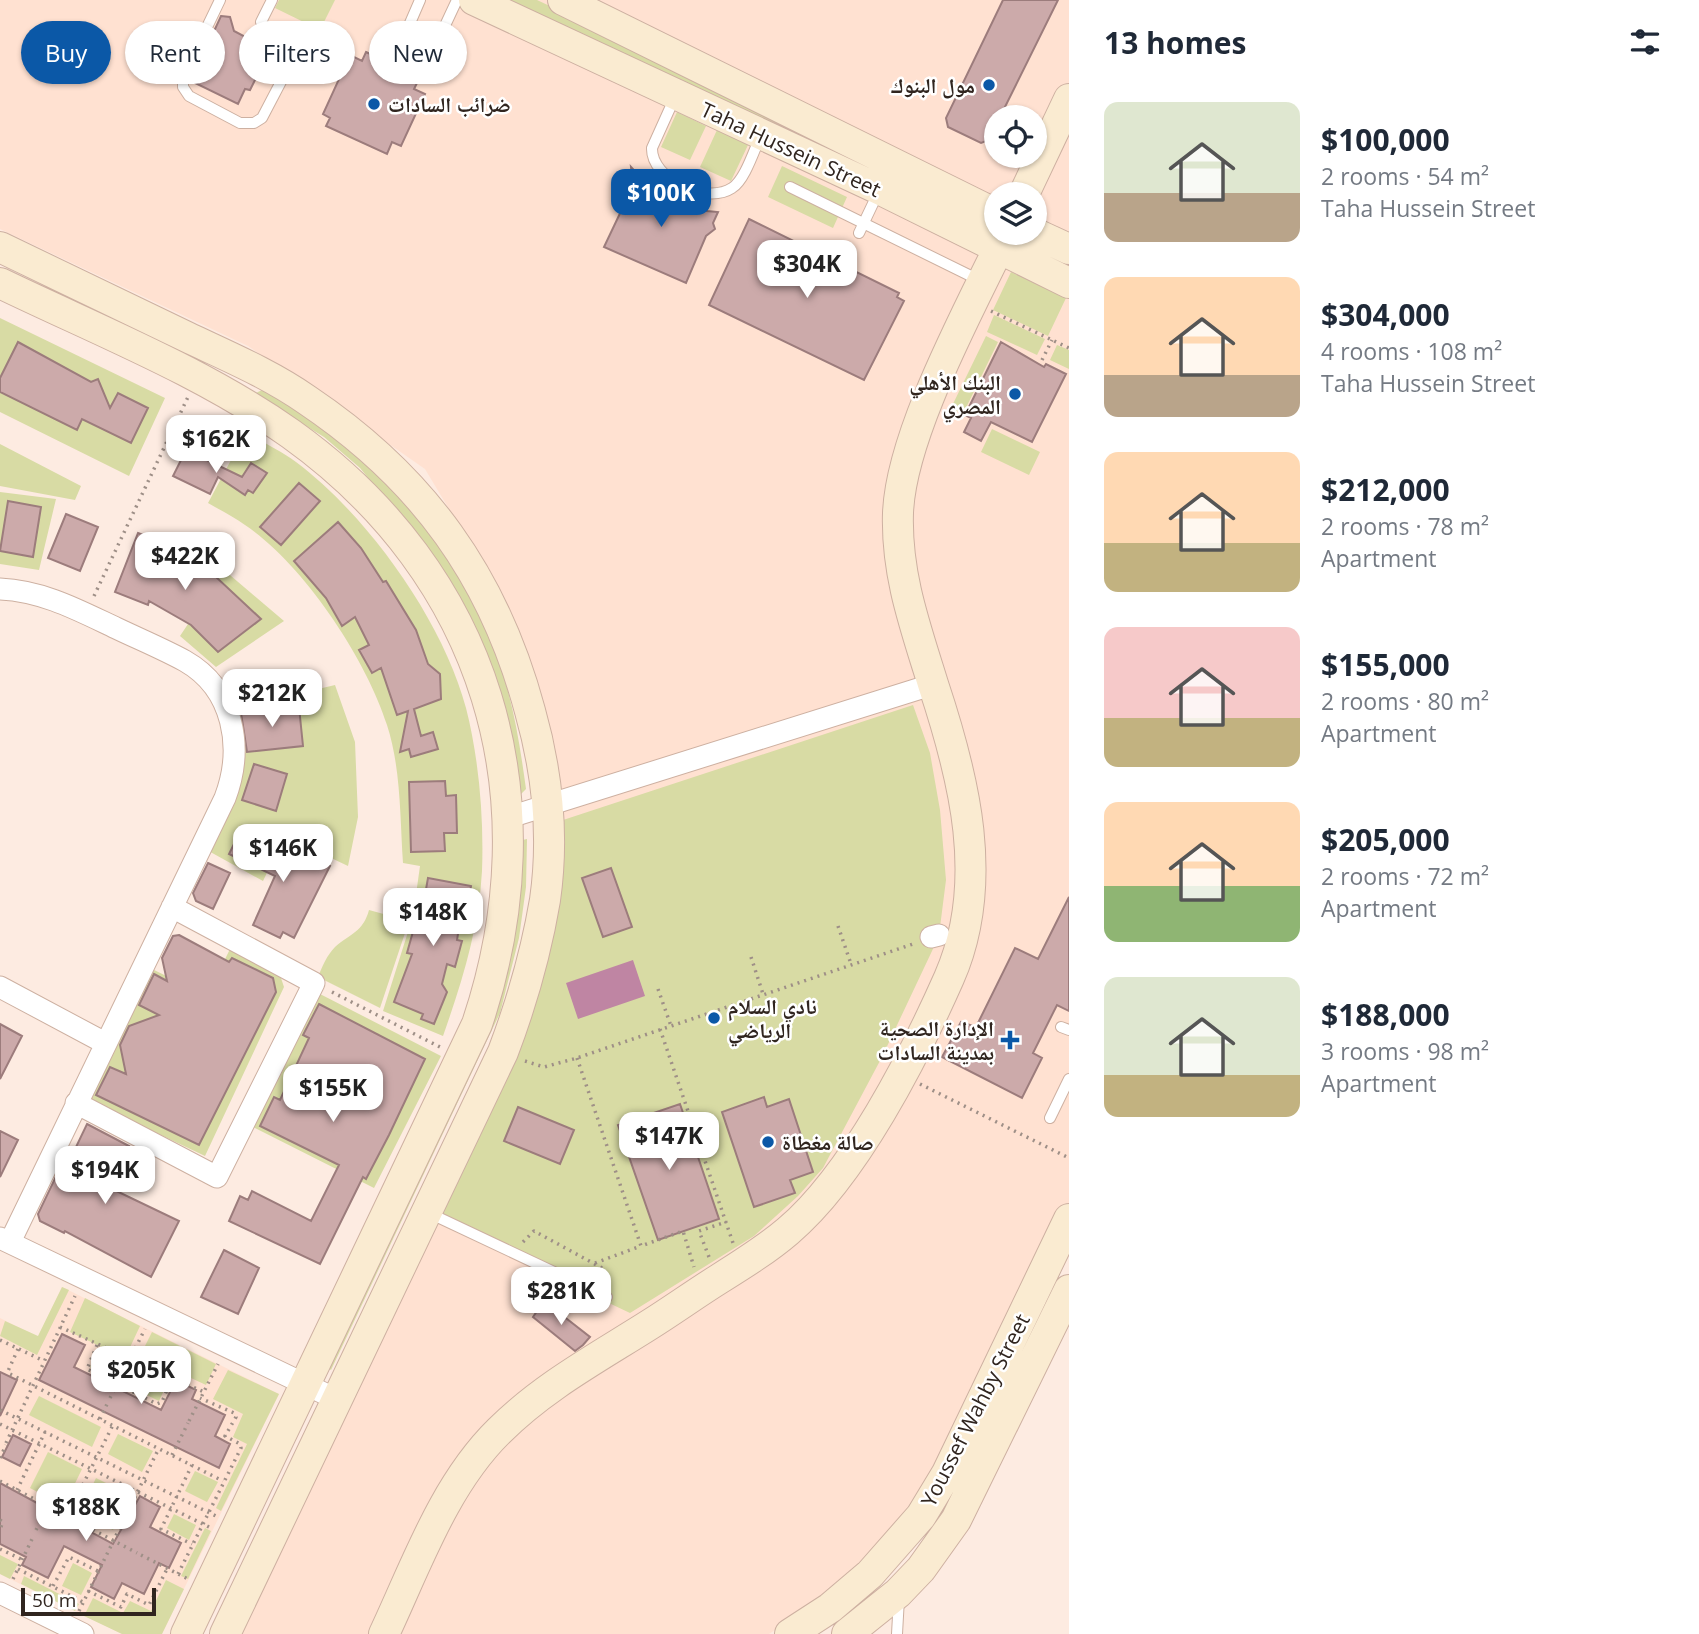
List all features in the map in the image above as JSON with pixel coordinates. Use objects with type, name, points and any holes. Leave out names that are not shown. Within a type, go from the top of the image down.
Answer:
[{"type":"street","name":"Taha Hussein Street","points":[[474,0],[879,190],[984,234]]},
{"type":"street","name":"Taha Hussein Street","points":[[563,0],[984,208]]},
{"type":"street","points":[[1030,182],[1069,99]]},
{"type":"street","points":[[1047,239],[1069,249]]},
{"type":"street","points":[[384,1634],[444,1507],[469,1467],[497,1432],[548,1389],[752,1258],[790,1230],[845,1164],[903,1076],[951,973],[970,887],[963,786],[901,579],[898,508],[909,454],[942,369],[1000,245]]},
{"type":"street","name":"Taha Hussein Street","points":[[1008,245],[1069,283]]},
{"type":"street","points":[[0,247],[248,367],[306,398],[368,444],[418,495],[453,538],[490,599],[516,657],[540,746],[547,807],[545,897],[528,983],[503,1052],[225,1634]]},
{"type":"street","points":[[0,283],[235,398],[290,434],[341,473],[387,519],[426,570],[459,626],[482,684],[499,747],[510,817],[508,883],[498,955],[477,1024],[186,1634]]},
{"type":"street","points":[[235,398],[248,367]]},
{"type":"street","points":[[0,589],[53,598],[186,661],[198,670],[218,693],[231,721],[236,751],[231,783],[76,1103],[5,1240],[338,1400]]},
{"type":"street","points":[[510,817],[934,684]]},
{"type":"street","points":[[76,1103],[217,1177],[314,983],[172,906]]},
{"type":"street","points":[[0,987],[105,1043]]},
{"type":"street","name":"Youssef Wahby Street","points":[[790,1634],[830,1608],[870,1574],[921,1516],[947,1473],[1069,1219]]},
{"type":"street","name":"Youssef Wahby Street","points":[[847,1634],[898,1592],[940,1545],[967,1503],[1069,1290]]},
{"type":"street","points":[[6,1586],[83,1634]]},
{"type":"lane","points":[[220,0],[183,76],[183,87],[189,96],[240,122],[254,124],[262,118],[280,84]]},
{"type":"lane","points":[[262,21],[272,0]]},
{"type":"lane","points":[[420,0],[404,37],[410,49],[421,53],[435,47],[457,0]]},
{"type":"lane","points":[[676,95],[652,148],[652,156],[661,174],[705,195],[720,194],[735,186],[761,134]]},
{"type":"lane","points":[[790,187],[860,229],[978,292]]},
{"type":"lane","points":[[860,229],[879,190]]},
{"type":"lane","points":[[1050,1118],[1069,1079]]},
{"type":"lane","points":[[427,1212],[608,1293]]},
{"type":"lane","points":[[898,1592],[898,1634]]},
{"type":"path","points":[[978,292],[1069,348]]},
{"type":"path","points":[[1042,360],[1052,340]]},
{"type":"path","points":[[86,614],[197,378]]},
{"type":"path","points":[[838,926],[851,964]]},
{"type":"path","points":[[514,1058],[544,1067],[577,1058],[935,936]]},
{"type":"path","points":[[751,957],[763,994]]},
{"type":"path","points":[[314,983],[463,1058]]},
{"type":"path","points":[[658,989],[671,1026]]},
{"type":"path","points":[[660,1030],[735,1249]]},
{"type":"path","points":[[577,1058],[641,1245]]},
{"type":"path","points":[[903,1076],[1069,1158]]},
{"type":"path","points":[[685,1273],[709,1257],[699,1231],[726,1222]]},
{"type":"path","points":[[514,1251],[534,1231],[604,1269],[608,1293]]},
{"type":"path","points":[[595,1263],[683,1231],[696,1266]]},
{"type":"path","points":[[0,1458],[76,1294]]},
{"type":"path","points":[[60,1328],[204,1392]]},
{"type":"path","points":[[100,1419],[145,1328]]},
{"type":"path","points":[[0,1340],[44,1361]]},
{"type":"path","points":[[97,1344],[86,1368],[157,1405],[162,1402],[172,1378]]},
{"type":"path","points":[[18,1349],[9,1373],[223,1481]]},
{"type":"path","points":[[172,1455],[218,1364]]},
{"type":"path","points":[[178,1574],[241,1448],[240,1444],[225,1436],[236,1415],[201,1398]]},
{"type":"path","points":[[0,1410],[218,1518]]},
{"type":"path","points":[[0,1424],[212,1529]]},
{"type":"path","points":[[67,1516],[113,1425]]},
{"type":"path","points":[[17,1490],[45,1432]]},
{"type":"path","points":[[78,1612],[159,1448]]},
{"type":"path","points":[[192,1465],[161,1529],[192,1544]]},
{"type":"path","points":[[0,1481],[188,1579]]},
{"type":"path","points":[[36,1530],[48,1506]]},
{"type":"path","points":[[0,1520],[3,1522],[0,1529]]},
{"type":"path","points":[[6,1586],[23,1560],[33,1537]]},
{"type":"path","points":[[0,1549],[23,1560]]},
{"type":"path","points":[[53,1586],[69,1557],[98,1571]]},
{"type":"path","points":[[18,1569],[83,1602]]},
{"type":"path","points":[[88,1591],[121,1607],[127,1594],[149,1605],[167,1569]]},
{"type":"shaded area","points":[[0,0],[463,0],[1069,289],[1069,1203],[940,1475],[875,1555],[820,1600],[769,1634],[227,1634],[532,985],[542,738],[512,614],[425,469],[248,346],[0,229]]},
{"type":"shaded area","points":[[514,0],[1069,0],[1069,270],[1018,245],[1047,245],[1047,182],[984,182],[984,229]]},
{"type":"shaded area","points":[[633,960],[645,996],[578,1019],[566,983]]},
{"type":"shaded area","points":[[62,1287],[279,1394],[162,1634],[122,1634],[0,1574],[0,1318],[38,1337]]},
{"type":"green space","points":[[279,0],[335,0],[324,21],[302,21],[275,8]]},
{"type":"green space","points":[[509,0],[537,0],[984,210],[984,223]]},
{"type":"green space","points":[[677,112],[706,126],[690,160],[661,147]]},
{"type":"green space","points":[[717,130],[748,145],[731,181],[700,167]]},
{"type":"green space","points":[[782,166],[847,197],[833,228],[768,197]]},
{"type":"green space","points":[[1011,272],[1066,298],[1048,336],[993,310]]},
{"type":"green space","points":[[994,315],[1045,339],[1037,355],[987,332]]},
{"type":"green space","points":[[0,318],[165,398],[129,476],[0,412]]},
{"type":"green space","points":[[986,336],[998,342],[963,414],[951,408]]},
{"type":"green space","points":[[1057,345],[1069,350],[1069,369],[1050,360]]},
{"type":"green space","points":[[262,390],[304,413],[344,441],[381,474],[444,552],[490,639],[506,684],[526,789],[520,795],[513,793],[392,507],[360,468],[324,437],[254,394]]},
{"type":"green space","points":[[992,429],[1040,452],[1029,475],[981,452]]},
{"type":"green space","points":[[246,432],[290,458],[323,485],[375,541],[421,606],[440,640],[466,708],[480,789],[482,871],[468,955],[443,1036],[383,1011],[413,916],[420,866],[403,863],[395,758],[377,699],[364,671],[330,614],[289,563],[241,522],[208,503]]},
{"type":"green space","points":[[0,444],[81,486],[75,500],[0,486]]},
{"type":"green space","points":[[0,492],[56,499],[39,570],[0,564]]},
{"type":"green space","points":[[224,570],[284,621],[216,667],[180,636]]},
{"type":"green space","points":[[335,685],[355,742],[358,817],[348,866],[285,836],[263,881],[205,849],[225,806],[235,709]]},
{"type":"green space","name":"نادي السلام الرياضي","points":[[913,705],[930,753],[940,810],[946,880],[939,935],[882,1057],[823,1168],[798,1196],[754,1236],[630,1313],[436,1221],[514,1058],[557,822]]},
{"type":"green space","points":[[527,839],[526,887],[519,938],[500,1013],[331,1370],[324,1365],[456,1092],[518,841]]},
{"type":"green space","points":[[369,910],[409,921],[380,1008],[318,977],[332,950],[360,928]]},
{"type":"green space","points":[[230,949],[280,975],[284,987],[205,1156],[83,1098],[146,966],[207,996]]},
{"type":"green space","points":[[320,994],[441,1056],[374,1188],[253,1127]]},
{"type":"green space","points":[[62,1287],[69,1290],[37,1355],[0,1336],[5,1321],[38,1336]]},
{"type":"green space","points":[[85,1298],[140,1326],[125,1358],[70,1332]]},
{"type":"green space","points":[[152,1332],[216,1364],[206,1385],[176,1371],[172,1378],[137,1362]]},
{"type":"green space","points":[[97,1353],[123,1366],[115,1380],[90,1367]]},
{"type":"green space","points":[[228,1370],[279,1394],[221,1511],[216,1508],[247,1444],[233,1437],[243,1414],[213,1399]]},
{"type":"green space","points":[[131,1371],[165,1388],[159,1401],[124,1384]]},
{"type":"green space","points":[[39,1396],[101,1427],[92,1447],[29,1415]]},
{"type":"green space","points":[[118,1434],[153,1451],[142,1472],[108,1454]]},
{"type":"green space","points":[[48,1452],[82,1469],[64,1506],[30,1488]]},
{"type":"green space","points":[[195,1471],[218,1482],[207,1502],[185,1491]]},
{"type":"green space","points":[[96,1478],[130,1495],[113,1530],[79,1513]]},
{"type":"green space","points":[[174,1514],[196,1525],[189,1540],[167,1528]]},
{"type":"green space","points":[[205,1528],[211,1531],[188,1579],[181,1576]]},
{"type":"green space","points":[[0,1555],[18,1564],[10,1579],[0,1574]]},
{"type":"green space","points":[[73,1563],[92,1573],[81,1595],[62,1586]]},
{"type":"green space","points":[[24,1576],[79,1604],[75,1611],[21,1584]]},
{"type":"green space","points":[[166,1580],[184,1589],[162,1634],[122,1634],[84,1616],[93,1598],[123,1613],[130,1601],[151,1611]]},
{"type":"building","name":"مول البنوك","points":[[1003,0],[1058,0],[1006,105],[984,105],[984,142],[981,143],[948,127],[946,118]]},
{"type":"building","points":[[221,16],[230,17],[234,31],[239,34],[239,84],[253,84],[250,90],[245,89],[238,104],[197,84],[225,84],[225,21],[219,21]]},
{"type":"building","name":"ضرائب السادات","points":[[366,52],[369,53],[369,84],[416,84],[414,89],[425,94],[401,146],[392,142],[387,154],[326,126],[330,118],[323,114],[337,84],[355,84],[355,58],[362,61]]},
{"type":"building","points":[[631,167],[649,187],[658,181],[707,205],[707,211],[718,212],[713,223],[715,229],[706,236],[686,283],[604,247],[633,186]]},
{"type":"building","points":[[749,219],[899,293],[897,297],[904,301],[864,380],[709,305]]},
{"type":"building","points":[[18,342],[91,382],[98,379],[110,408],[118,393],[148,408],[131,443],[82,419],[77,430],[0,392],[0,378]]},
{"type":"building","name":"البنك الأهلي المصري","points":[[1001,342],[1044,367],[1046,364],[1066,374],[1032,442],[991,422],[981,441],[964,432],[971,418],[965,415]]},
{"type":"building","points":[[186,450],[242,477],[251,463],[267,473],[253,493],[248,490],[245,495],[218,477],[210,494],[173,476]]},
{"type":"building","points":[[299,483],[320,501],[281,545],[260,527]]},
{"type":"building","points":[[8,501],[41,507],[33,557],[0,551]]},
{"type":"building","points":[[66,514],[98,527],[80,571],[48,558]]},
{"type":"building","points":[[338,522],[361,548],[383,582],[386,581],[416,630],[428,664],[440,674],[441,699],[414,709],[421,736],[433,732],[438,749],[411,757],[409,749],[400,752],[408,711],[397,715],[381,668],[372,673],[359,650],[369,645],[355,617],[342,626],[326,598],[294,561]]},
{"type":"building","points":[[138,533],[171,546],[169,550],[215,576],[261,619],[218,652],[191,625],[149,601],[148,605],[115,592]]},
{"type":"building","points":[[299,707],[303,746],[247,752],[241,713]]},
{"type":"building","points":[[254,764],[287,774],[276,811],[242,800]]},
{"type":"building","points":[[445,781],[446,796],[456,795],[457,833],[444,833],[445,851],[411,852],[409,782]]},
{"type":"building","points":[[240,832],[286,855],[290,847],[330,866],[294,938],[283,932],[280,938],[253,925],[275,876],[229,854]]},
{"type":"building","points":[[208,863],[230,873],[213,909],[196,901],[193,893]]},
{"type":"building","points":[[611,868],[632,927],[603,937],[582,878]]},
{"type":"building","points":[[428,878],[471,886],[468,904],[463,903],[457,940],[462,941],[455,967],[447,964],[442,984],[447,992],[434,1024],[421,1019],[423,1014],[394,1002],[412,954],[407,953],[414,928],[419,929]]},
{"type":"building","points":[[1069,897],[1069,1011],[1057,1005],[1033,1053],[1042,1058],[1022,1098],[942,1057],[961,1022],[976,1027],[1015,948],[1038,959]]},
{"type":"building","points":[[179,935],[229,962],[232,958],[273,978],[276,992],[199,1145],[96,1095],[110,1067],[126,1074],[120,1045],[129,1026],[159,1015],[139,1005],[154,974],[167,981],[162,958],[173,936]]},
{"type":"building","points":[[319,1004],[425,1059],[389,1135],[366,1179],[363,1177],[320,1264],[229,1221],[240,1196],[248,1200],[252,1191],[311,1221],[339,1165],[260,1126],[274,1097],[280,1100],[309,1038],[303,1035]]},
{"type":"building","points":[[0,1024],[22,1036],[0,1079]]},
{"type":"building","name":"صالة مغطاة","points":[[764,1097],[767,1107],[789,1099],[813,1172],[790,1180],[795,1193],[754,1207],[722,1112]]},
{"type":"building","points":[[680,1104],[719,1219],[658,1240],[618,1125]]},
{"type":"building","points":[[518,1107],[574,1130],[560,1164],[504,1141]]},
{"type":"building","points":[[87,1124],[129,1146],[108,1187],[179,1221],[151,1277],[65,1231],[64,1233],[40,1221],[38,1214],[61,1166],[66,1168]]},
{"type":"building","points":[[0,1131],[18,1140],[0,1177]]},
{"type":"building","points":[[224,1250],[259,1268],[238,1314],[201,1297]]},
{"type":"building","points":[[544,1301],[590,1337],[575,1351],[533,1317]]},
{"type":"building","points":[[62,1334],[85,1345],[74,1367],[161,1410],[176,1380],[196,1390],[192,1399],[225,1415],[215,1436],[230,1444],[219,1468],[39,1380]]},
{"type":"building","points":[[0,1372],[17,1380],[0,1416]]},
{"type":"building","points":[[13,1435],[31,1444],[20,1466],[2,1457]]},
{"type":"building","points":[[0,1483],[113,1544],[140,1496],[160,1507],[150,1527],[181,1543],[169,1568],[159,1563],[144,1594],[122,1583],[114,1599],[91,1587],[102,1565],[64,1546],[48,1578],[22,1565],[26,1557],[0,1544]]},
{"type":"place","name":"مول البنوك","points":[[989,85]]},
{"type":"place","name":"ضرائب السادات","points":[[374,104]]},
{"type":"place","name":"البنك الأهلي المصري","points":[[1015,394]]},
{"type":"place","name":"نادي السلام الرياضي","points":[[714,1018]]},
{"type":"place","name":"الإدارة الصحية بمدينة السادات","points":[[1010,1040]]},
{"type":"place","name":"صالة مغطاة","points":[[768,1142]]}]
